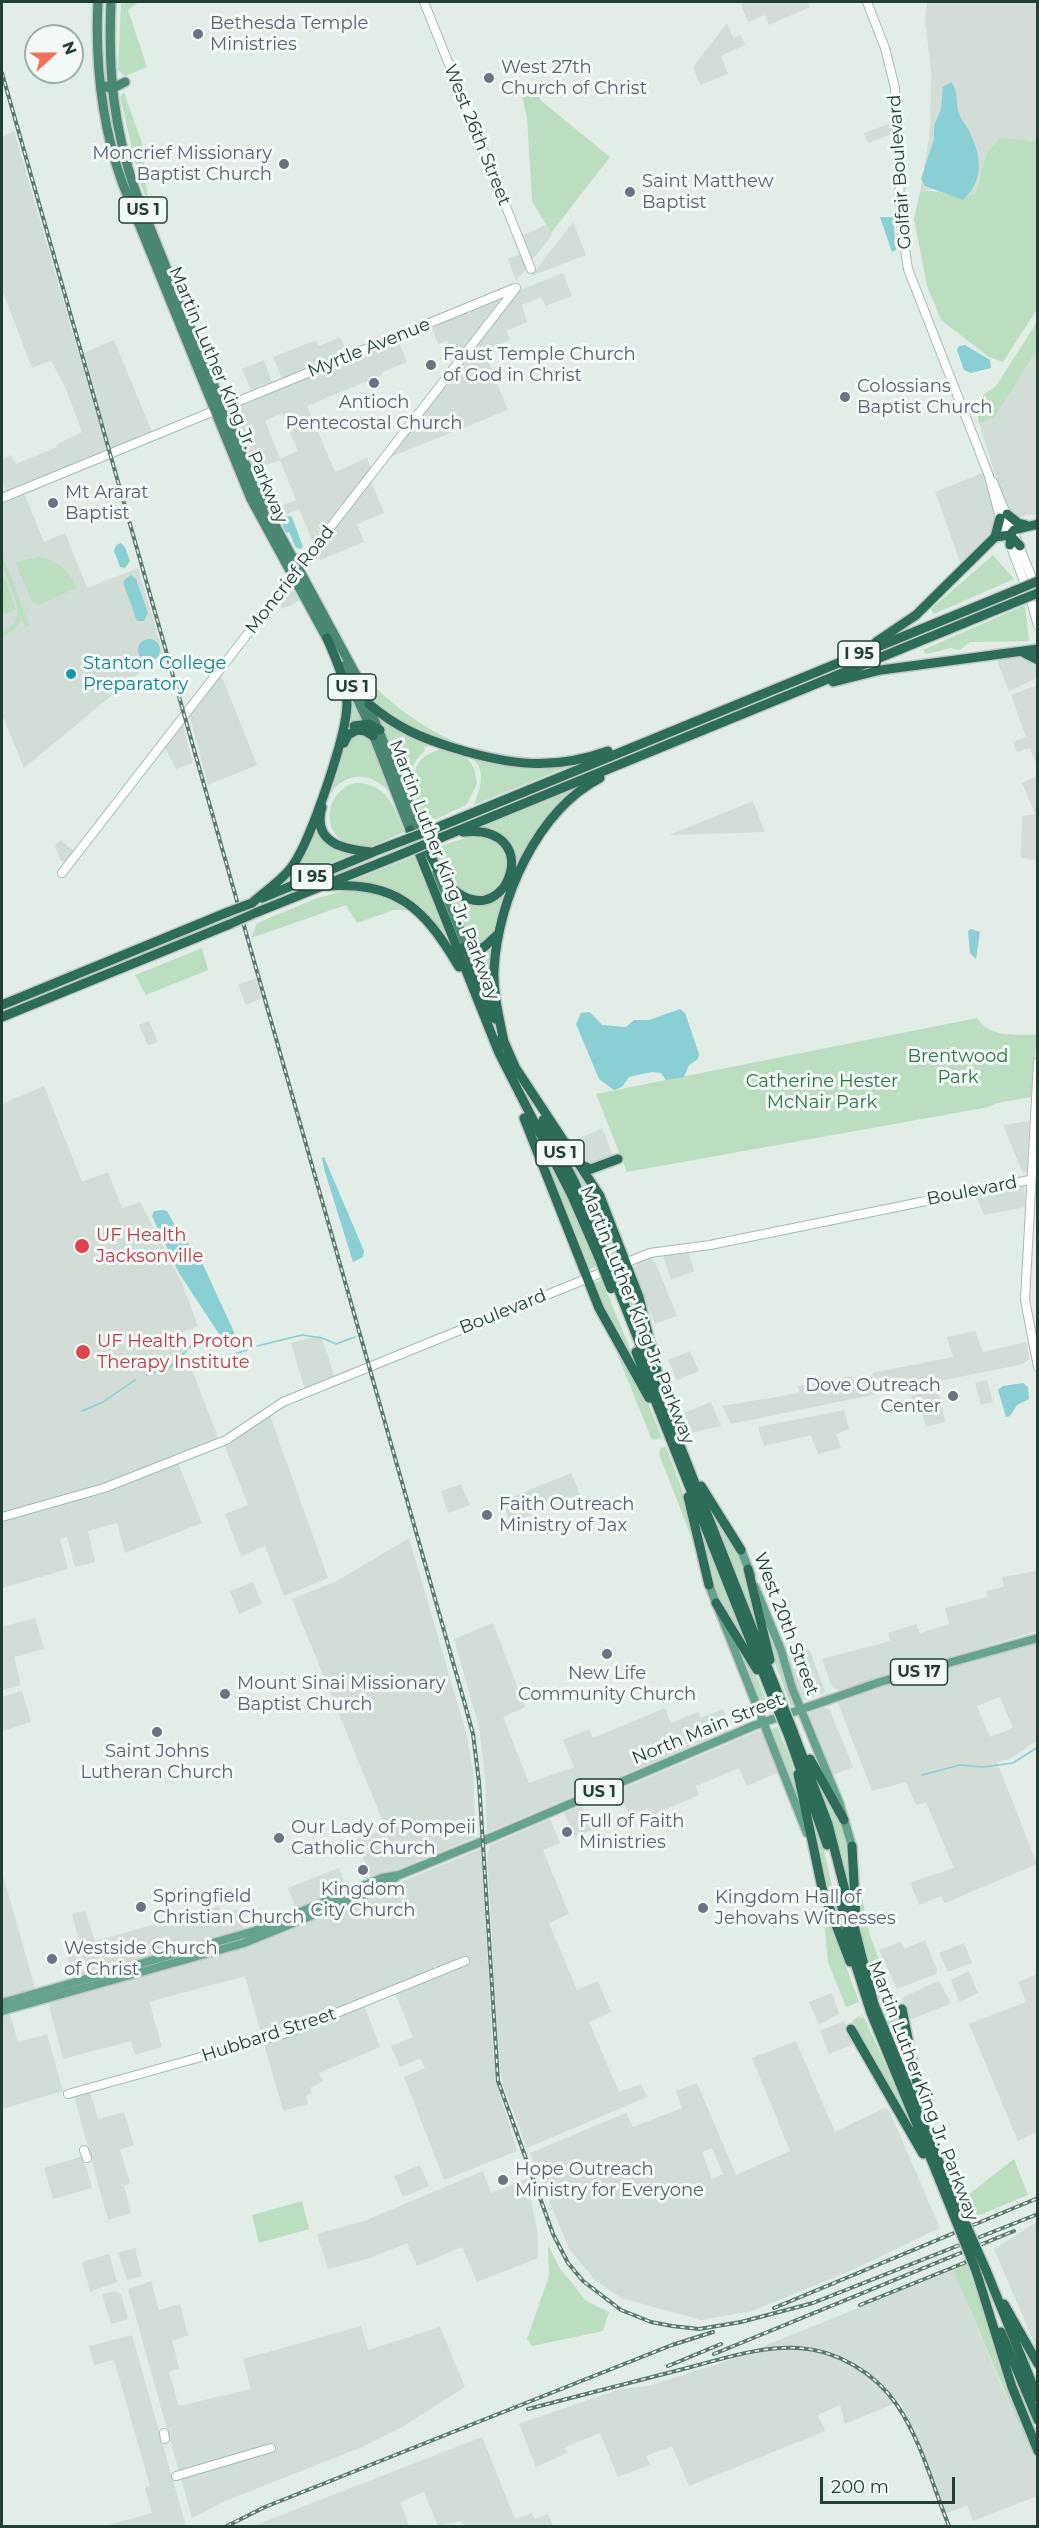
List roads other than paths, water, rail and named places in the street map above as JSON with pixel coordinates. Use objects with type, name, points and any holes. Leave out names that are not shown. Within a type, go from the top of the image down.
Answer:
[{"type":"highway","name":"Martin Luther King Jr. Parkway","points":[[98,2],[97,54],[100,91],[107,134],[122,182],[218,409],[262,505],[369,724],[377,733],[467,948],[504,1042],[511,1068]]},
{"type":"highway","name":"Martin Luther King Jr. Parkway","points":[[111,2],[111,89],[122,149],[136,193],[218,409]]},
{"type":"highway","points":[[97,54],[104,82],[111,89],[125,82],[110,69]]},
{"type":"highway","points":[[100,91],[106,98],[122,149]]},
{"type":"highway","points":[[840,662],[910,621],[994,537],[1004,516],[1018,523],[1033,525]]},
{"type":"highway","points":[[994,537],[1012,538],[1033,525]]},
{"type":"highway","name":"Martin Luther King Jr. Parkway","points":[[295,573],[344,651],[369,704],[410,830],[473,990],[511,1068],[575,1183],[667,1422],[777,1695]]},
{"type":"highway","name":"I 95","points":[[2,1004],[1038,581]]},
{"type":"highway","name":"I 95","points":[[2,1017],[1038,592]]},
{"type":"highway","points":[[252,903],[286,873],[300,854],[343,732],[346,694],[339,666],[327,638]]},
{"type":"highway","points":[[793,693],[881,670],[1038,649]]},
{"type":"highway","points":[[1021,653],[1038,660]]},
{"type":"highway","points":[[369,704],[391,723],[410,733],[511,763],[558,764],[643,743]]},
{"type":"highway","points":[[343,732],[355,726],[369,724]]},
{"type":"highway","points":[[373,852],[345,850],[336,845],[324,831],[320,814],[348,735],[361,729],[377,733]]},
{"type":"highway","points":[[449,929],[467,948],[479,949],[490,944],[500,931],[522,870],[555,816],[589,784],[623,768],[633,758]]},
{"type":"highway","points":[[428,851],[445,880],[458,894],[479,900],[499,892],[507,884],[512,868],[506,846],[499,837],[485,831],[454,833]]},
{"type":"highway","points":[[323,886],[370,886],[403,899],[431,927],[473,990]]},
{"type":"highway","points":[[503,920],[495,958],[494,981],[504,1042]]},
{"type":"highway","points":[[511,1068],[581,1165],[600,1196],[627,1262],[645,1317],[667,1422]]},
{"type":"highway","points":[[511,1068],[587,1278],[609,1329],[667,1422]]},
{"type":"highway","points":[[581,1165],[591,1169],[618,1159]]},
{"type":"highway","name":"Martin Luther King Jr. Parkway","points":[[682,1459],[689,1469],[825,1817],[866,1988]]},
{"type":"highway","name":"US 1","points":[[682,1459],[709,1585]]},
{"type":"highway","points":[[689,1469],[741,1550]]},
{"type":"highway","points":[[748,1569],[777,1695]]},
{"type":"highway","points":[[716,1603],[777,1695]]},
{"type":"highway","name":"Martin Luther King Jr. Parkway","points":[[792,1733],[878,2023],[981,2271],[1038,2398]]},
{"type":"highway","points":[[792,1733],[844,1820]]},
{"type":"highway","points":[[792,1733],[817,1868],[829,1909],[866,1988]]},
{"type":"highway","points":[[852,1846],[856,1926],[854,1933]]},
{"type":"highway","points":[[902,2009],[922,2107],[943,2180]]},
{"type":"highway","points":[[851,2029],[943,2180]]},
{"type":"highway","name":"Martin Luther King Jr. Parkway","points":[[981,2271],[1038,2420]]},
{"type":"highway","points":[[981,2271],[1038,2364]]},
{"type":"highway","points":[[981,2271],[1012,2387],[1038,2451]]},
{"type":"main road","name":"West 26th Street","points":[[424,2],[531,269]]},
{"type":"main road","name":"Golfair Boulevard","points":[[867,2],[885,48],[895,88],[901,223],[908,269],[995,491],[1012,538],[1038,626]]},
{"type":"main road","name":"Myrtle Avenue","points":[[2,498],[516,288]]},
{"type":"main road","name":"Moncrief Road","points":[[63,873],[516,288]]},
{"type":"main road","name":"Golfair Boulevard","points":[[1012,538],[1038,592]]},
{"type":"main road","points":[[1037,1366],[1025,1300],[1029,1180],[1038,1062]]},
{"type":"main road","name":"Boulevard","points":[[2,1517],[104,1488],[226,1440],[283,1402],[655,1252],[710,1245],[1029,1180]]},
{"type":"main road","name":"West 20th Street","points":[[741,1550],[852,1846]]},
{"type":"main road","name":"US 1","points":[[709,1585],[763,1723]]},
{"type":"main road","name":"North Main Street","points":[[2,2003],[244,1935],[382,1878],[399,1875],[763,1723],[880,1682],[1038,1638]]},
{"type":"main road","points":[[763,1723],[800,1813],[817,1868]]},
{"type":"main road","name":"North Main Street","points":[[2,2011],[254,1940],[384,1886],[399,1875]]},
{"type":"main road","name":"Hubbard Street","points":[[68,2094],[287,2033],[465,1961]]},
{"type":"main road","points":[[176,2476],[271,2448]]},
{"type":"water","points":[[951,82],[955,89],[960,115],[976,148],[979,166],[975,183],[963,200],[925,186],[921,179],[934,139],[934,126],[941,109],[943,87]]},
{"type":"water","points":[[880,217],[893,217],[896,250],[892,252]]},
{"type":"water","points":[[965,345],[990,360],[991,368],[971,373],[964,370],[957,350],[959,346]]},
{"type":"water","points":[[292,517],[303,547],[301,549],[296,548],[280,519]]},
{"type":"water","points":[[121,543],[130,561],[125,568],[120,567],[114,551],[116,545]]},
{"type":"water","points":[[131,575],[136,579],[148,613],[144,621],[137,621],[124,585],[124,580]]},
{"type":"water","points":[[149,639],[157,642],[160,650],[157,658],[149,661],[141,658],[138,650],[141,642]]},
{"type":"water","points":[[971,929],[980,932],[976,959],[970,953],[968,931]]},
{"type":"water","points":[[680,1009],[685,1013],[699,1054],[698,1059],[689,1065],[684,1077],[666,1080],[661,1073],[652,1072],[629,1077],[622,1087],[614,1090],[599,1079],[576,1024],[581,1013],[590,1012],[602,1025],[626,1027],[634,1020],[649,1020]]},
{"type":"water","points":[[324,1157],[364,1251],[363,1257],[353,1262],[325,1172],[322,1158]]},
{"type":"water","points":[[154,1211],[167,1211],[177,1229],[200,1258],[234,1332],[235,1339],[231,1343],[216,1346],[220,1340],[219,1334],[179,1273],[152,1216]]},
{"type":"water","points":[[1023,1383],[1028,1387],[1029,1399],[1017,1405],[1010,1416],[1006,1417],[998,1390],[1003,1386]]},
{"type":"waterway","points":[[172,1365],[198,1339],[201,1333]]},
{"type":"waterway","points":[[257,1346],[302,1335],[322,1338],[336,1344],[355,1337]]},
{"type":"waterway","points":[[146,1375],[178,1364],[202,1364],[247,1350]]},
{"type":"waterway","points":[[82,1411],[103,1402],[135,1380]]},
{"type":"waterway","points":[[922,1775],[960,1765],[983,1767],[1013,1763],[1038,1747]]},
{"type":"railway","points":[[2,73],[473,1734],[479,1782],[498,2081],[553,2234],[568,2263],[583,2281],[621,2310],[651,2322],[699,2329],[741,2322],[813,2303],[1038,2214]]},
{"type":"railway","points":[[774,2308],[1038,2198]]},
{"type":"railway","points":[[714,2354],[1014,2231]]},
{"type":"railway","points":[[860,2305],[964,2263],[981,2253]]},
{"type":"railway","points":[[227,2526],[265,2507],[672,2345],[713,2332]]},
{"type":"railway","points":[[668,2366],[721,2344]]},
{"type":"railway","points":[[528,2409],[757,2351],[798,2348],[827,2353],[841,2358],[866,2373],[888,2393],[897,2405],[920,2448],[949,2526]]},
{"type":"place","name":"Bethesda Temple Ministries","points":[[198,34]]},
{"type":"place","name":"West 27th Church of Christ","points":[[489,78]]},
{"type":"place","name":"Moncrief Missionary Baptist Church","points":[[284,164]]},
{"type":"place","name":"Saint Matthew Baptist","points":[[630,192]]},
{"type":"place","name":"Faust Temple Church of God in Christ","points":[[431,365]]},
{"type":"place","name":"Antioch Pentecostal Church","points":[[374,383]]},
{"type":"place","name":"Colossians Baptist Church","points":[[845,397]]},
{"type":"place","name":"Mt Ararat Baptist","points":[[53,503]]},
{"type":"place","name":"Stanton College Preparatory","points":[[71,674]]},
{"type":"place","name":"UF Health Jacksonville","points":[[82,1246]]},
{"type":"place","name":"UF Health Proton Therapy Institute","points":[[83,1352]]},
{"type":"place","name":"Dove Outreach Center","points":[[953,1396]]},
{"type":"place","name":"Faith Outreach Ministry of Jax","points":[[487,1515]]},
{"type":"place","name":"New Life Community Church","points":[[607,1654]]},
{"type":"place","name":"Mount Sinai Missionary Baptist Church","points":[[225,1694]]},
{"type":"place","name":"Saint Johns Lutheran Church","points":[[157,1732]]},
{"type":"place","name":"Full of Faith Ministries","points":[[567,1832]]},
{"type":"place","name":"Our Lady of Pompeii Catholic Church","points":[[279,1838]]},
{"type":"place","name":"Kingdom City Church","points":[[363,1870]]},
{"type":"place","name":"Springfield Christian Church","points":[[141,1907]]},
{"type":"place","name":"Kingdom Hall of Jehovahs Witnesses","points":[[703,1908]]},
{"type":"place","name":"Westside Church of Christ","points":[[52,1959]]},
{"type":"place","name":"Hope Outreach Ministry for Everyone","points":[[503,2180]]},
{"type":"park label","name":"Brentwood Park","points":[[958,1067]]},
{"type":"park label","name":"Catherine Hester McNair Park","points":[[822,1092]]}]
